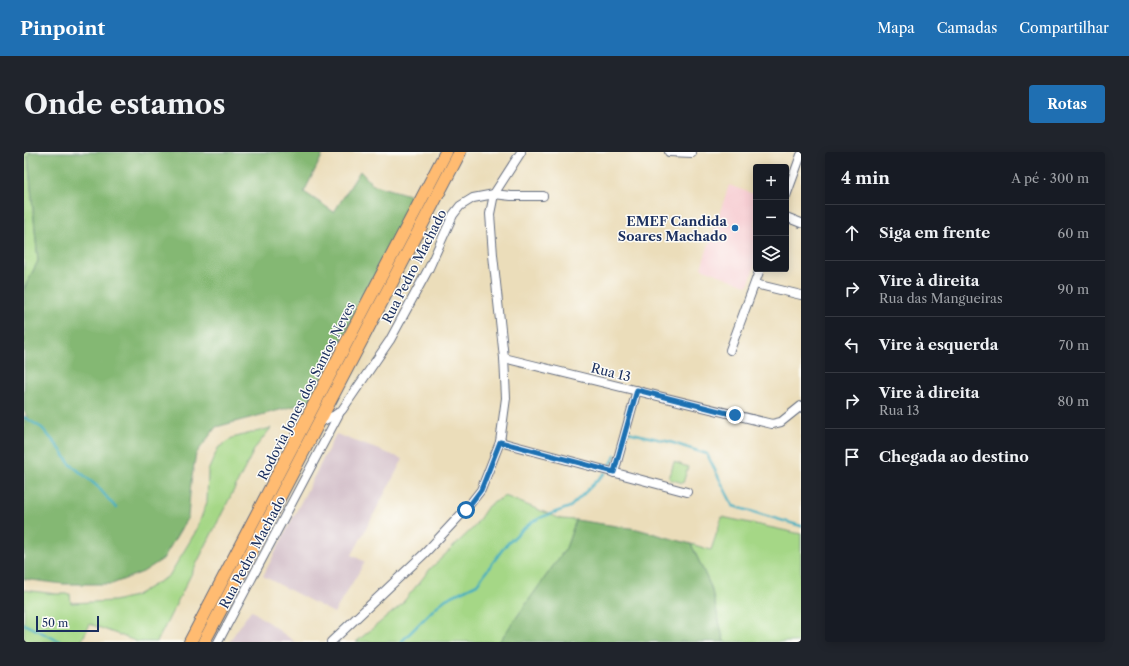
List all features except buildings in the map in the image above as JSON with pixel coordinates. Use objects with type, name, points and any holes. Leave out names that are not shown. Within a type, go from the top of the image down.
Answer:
[{"type":"main road","name":"Rodovia Jones dos Santos Neves","points":[[190,642],[281,471],[306,418],[446,152]]},
{"type":"main road","name":"Rodovia Jones dos Santos Neves","points":[[204,642],[460,152]]},
{"type":"street","points":[[331,642],[429,548],[466,510],[481,490],[500,442],[506,398],[504,358],[490,214],[494,194],[521,152]]},
{"type":"street","points":[[669,152],[692,153]]},
{"type":"street","points":[[789,188],[801,154]]},
{"type":"street","name":"Rua Pedro Machado","points":[[218,642],[342,410],[390,340],[429,268],[453,216],[460,206],[473,198],[494,194],[511,196],[543,196]]},
{"type":"street","points":[[789,218],[801,223]]},
{"type":"street","points":[[730,350],[759,272]]},
{"type":"street","points":[[755,284],[801,294]]},
{"type":"street","name":"Rua 13","points":[[504,358],[772,424],[781,422],[801,406]]},
{"type":"street","points":[[614,472],[637,390]]},
{"type":"street","name":"Rua Pedro Machado","points":[[319,423],[336,415],[342,410]]},
{"type":"street","points":[[500,442],[687,492]]},
{"type":"shaded area","name":"EMEF Candida Soares Machado","points":[[729,185],[753,194],[753,271],[748,286],[701,268]]},
{"type":"shaded area","points":[[336,434],[403,459],[352,555],[365,562],[334,613],[263,576]]},
{"type":"shaded area","points":[[251,610],[295,642],[229,642]]},
{"type":"green space","points":[[24,152],[31,152],[28,156],[38,261],[24,289]]},
{"type":"green space","points":[[31,152],[324,152],[304,192],[334,212],[360,171],[372,184],[416,197],[310,402],[216,427],[196,454],[191,482],[188,517],[163,559],[143,572],[112,584],[63,584],[24,579],[24,416],[28,418],[24,411],[24,289],[38,261],[28,156]]},
{"type":"green space","points":[[271,428],[255,448],[157,642],[138,642],[90,624],[81,642],[24,642],[24,590],[56,594],[70,594],[71,603],[114,601],[135,596],[169,576],[196,531],[207,502],[208,471],[218,448],[232,438]]},
{"type":"green space","points":[[674,462],[688,467],[683,483],[669,479]]},
{"type":"green space","points":[[505,496],[561,519],[576,520],[566,548],[499,642],[356,642],[400,606],[431,568],[474,527],[488,506]]},
{"type":"green space","points":[[722,517],[801,534],[801,642],[724,642],[711,587],[691,544],[711,550]]},
{"type":"green space","points":[[576,520],[637,529],[691,544],[711,587],[724,642],[499,642],[566,548]]},
{"type":"waterway","points":[[24,417],[42,428],[60,449],[69,463],[98,487],[116,508]]},
{"type":"waterway","points":[[628,432],[670,442],[707,454],[733,506],[801,526]]},
{"type":"waterway","points":[[609,468],[615,455]]},
{"type":"waterway","points":[[401,642],[446,599],[477,584],[505,546],[522,530],[532,522],[542,517],[570,507],[605,473]]},
{"type":"waterway","points":[[24,624],[61,642]]},
{"type":"place","name":"EMEF Candida Soares Machado","points":[[735,228]]},
{"type":"route","points":[[466,510],[481,490],[500,442],[614,472],[637,390],[735,415]]}]
